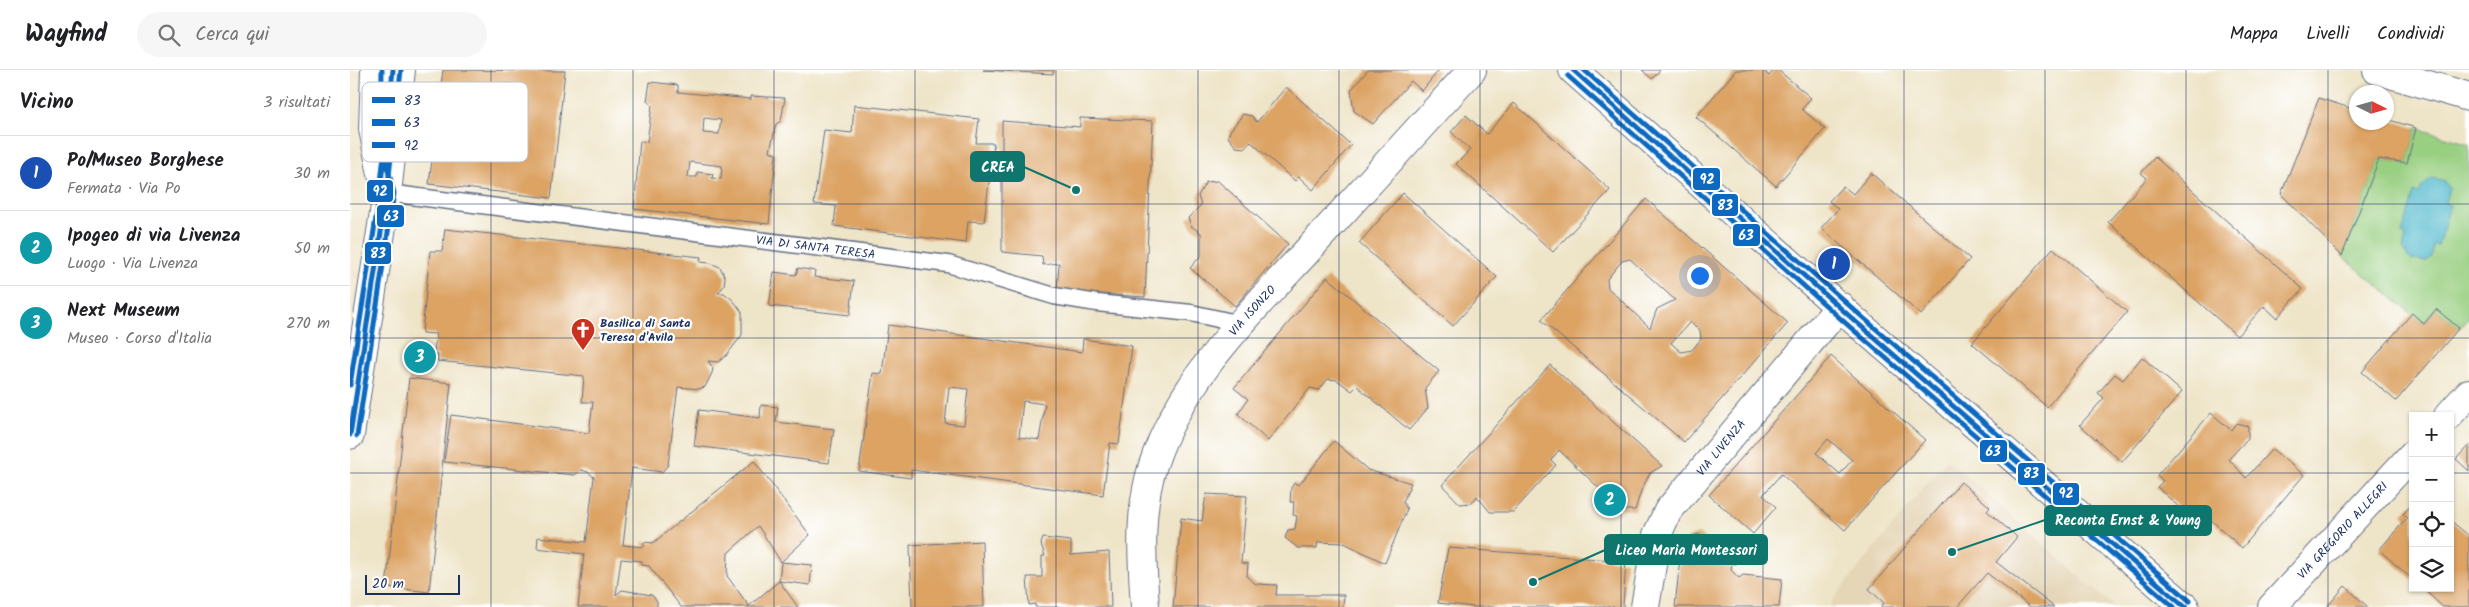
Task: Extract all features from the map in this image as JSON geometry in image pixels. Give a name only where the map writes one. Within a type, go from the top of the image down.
[{"type":"street","name":"VIA ISONZO","points":[[1145,607],[1142,533],[1145,498],[1153,464],[1168,430],[1188,393],[1241,324],[1472,70]]},
{"type":"street","points":[[1573,70],[2185,607]]},
{"type":"street","points":[[2377,70],[2469,97]]},
{"type":"street","points":[[379,162],[387,193]]},
{"type":"street","points":[[350,435],[391,162]]},
{"type":"street","name":"VIA LIVENZA","points":[[1645,607],[1656,535],[1668,511],[1840,306]]},
{"type":"street","points":[[2452,412],[2469,393]]},
{"type":"street","name":"VIA GREGORIO ALLEGRI","points":[[2272,607],[2410,457]]},
{"type":"lane","name":"VIA DI SANTA TERESA","points":[[387,193],[948,264],[1054,296],[1097,303],[1191,313],[1241,324]]},
{"type":"shaded area","points":[[1947,459],[2115,607],[1831,607],[1832,601]]},
{"type":"green space","points":[[2416,128],[2469,144],[2469,318],[2459,328],[2436,309],[2424,324],[2342,256],[2379,159],[2407,163]]},
{"type":"water","points":[[2432,178],[2445,182],[2449,188],[2445,203],[2450,205],[2438,246],[2434,245],[2431,257],[2426,262],[2411,260],[2403,249],[2406,236],[2402,234],[2414,192],[2419,194],[2421,188]]},
{"type":"building","points":[[443,70],[565,71],[551,198],[429,184],[432,162],[528,162],[528,82],[442,82]]},
{"type":"building","points":[[983,70],[1054,70],[1053,74]]},
{"type":"building","points":[[1368,70],[1439,70],[1422,91],[1411,81],[1373,124],[1354,111],[1351,90]]},
{"type":"building","points":[[1642,70],[1660,70],[1652,79]]},
{"type":"building","points":[[1736,70],[1763,70],[1769,76],[1774,70],[1778,70],[1811,98],[1802,109],[1825,129],[1776,186],[1696,117]]},
{"type":"building","points":[[650,82],[678,85],[678,92],[751,99],[751,96],[785,98],[781,121],[776,124],[770,151],[776,154],[769,224],[634,209],[640,141],[647,142],[652,105],[647,101]],"holes":[[[704,118],[721,120],[719,134],[703,133]],[[690,162],[722,166],[721,179],[712,178],[713,174],[697,172],[697,177],[688,177]]]},
{"type":"building","points":[[1286,87],[1351,145],[1313,190],[1299,177],[1295,181],[1251,142],[1244,148],[1236,147],[1228,137],[1230,131],[1243,114],[1252,116],[1257,122]]},
{"type":"building","points":[[2319,98],[2349,108],[2349,130],[2394,130],[2394,121],[2416,128],[2407,163],[2379,159],[2342,256],[2281,194]]},
{"type":"building","points":[[1514,103],[1610,190],[1553,252],[1456,164],[1470,150],[1451,132],[1466,115],[1487,134]]},
{"type":"building","points":[[854,105],[979,119],[976,143],[994,143],[984,222],[968,221],[966,243],[834,226],[836,206],[814,204],[824,130],[852,133]]},
{"type":"building","points":[[1080,118],[1153,121],[1145,297],[1057,291],[1059,263],[1043,265],[1042,256],[1002,252],[1002,121],[1080,127]]},
{"type":"building","points":[[2155,157],[2303,289],[2277,318],[2264,306],[2237,336],[2108,222],[2147,178],[2141,173]]},
{"type":"building","points":[[1871,173],[1970,259],[1921,315],[1821,228],[1838,209],[1829,201],[1843,186],[1853,194]]},
{"type":"building","points":[[1218,181],[1288,244],[1235,306],[1190,268],[1201,256],[1201,233],[1191,226],[1188,218],[1201,205],[1198,196],[1206,182]]},
{"type":"building","points":[[1403,193],[1497,277],[1453,326],[1359,243]]},
{"type":"building","points":[[1646,199],[1788,323],[1684,442],[1541,320]],"holes":[[[1630,259],[1675,300],[1657,309],[1650,328],[1608,288],[1607,279],[1622,261]],[[1690,322],[1700,330],[1701,339],[1692,350],[1681,352],[1671,343]]]},
{"type":"building","name":"Basilica di Santa Teresa d'Avila","points":[[445,229],[701,257],[700,262],[720,267],[725,277],[724,286],[718,293],[724,293],[733,300],[742,312],[742,335],[726,356],[718,362],[708,361],[713,368],[705,387],[699,389],[678,387],[668,465],[662,472],[632,468],[623,545],[644,547],[644,542],[653,543],[754,461],[810,535],[781,562],[758,526],[728,553],[727,576],[749,606],[779,581],[798,607],[681,607],[649,566],[642,565],[642,561],[621,559],[616,595],[622,590],[652,595],[657,601],[657,607],[578,607],[584,554],[537,548],[538,537],[586,542],[594,477],[588,472],[581,470],[575,475],[444,462],[451,415],[589,433],[593,402],[582,402],[584,376],[437,361],[438,355],[434,354],[436,334],[422,333],[430,251],[442,251]]},
{"type":"building","points":[[2053,248],[2127,312],[2047,407],[1972,343]]},
{"type":"building","points":[[798,268],[815,271],[814,277],[854,281],[850,315],[769,306],[774,272],[796,275]]},
{"type":"building","points":[[1327,277],[1439,371],[1425,388],[1428,408],[1409,430],[1357,386],[1352,391],[1337,380],[1328,379],[1319,390],[1310,388],[1268,441],[1238,414],[1248,399],[1234,388]]},
{"type":"building","points":[[2436,309],[2459,328],[2396,401],[2362,372],[2412,313],[2424,324]]},
{"type":"building","points":[[888,325],[1082,352],[1083,339],[1132,346],[1119,444],[1110,443],[1103,495],[911,470],[911,478],[859,471],[873,373],[882,374]],"holes":[[[949,387],[968,389],[964,425],[945,423]],[[1023,401],[1045,404],[1039,440],[1019,437]]]},
{"type":"building","points":[[1831,356],[1925,440],[1845,530],[1781,474],[1763,495],[1776,507],[1753,534],[1709,495]],"holes":[[[1828,439],[1852,460],[1840,474],[1816,453]]]},
{"type":"building","points":[[2142,357],[2182,392],[2122,462],[2080,425],[2104,398],[2098,393],[2115,374],[2123,380]]},
{"type":"building","points":[[1550,365],[1662,466],[1650,473],[1641,491],[1635,510],[1622,510],[1559,450],[1551,460],[1556,465],[1513,512],[1490,512],[1477,496],[1472,503],[1460,504],[1442,485]]},
{"type":"building","points":[[409,378],[451,383],[429,592],[386,587]]},
{"type":"building","points":[[761,405],[778,407],[776,422],[834,429],[829,463],[694,446],[699,410],[760,418]]},
{"type":"building","points":[[2211,413],[2231,430],[2236,423],[2248,426],[2248,438],[2229,459],[2246,478],[2272,449],[2304,475],[2242,548],[2211,520],[2203,529],[2157,487],[2163,481],[2157,475]]},
{"type":"building","points":[[1334,441],[1368,470],[1411,483],[1403,502],[1407,509],[1385,563],[1344,543],[1318,542],[1317,548],[1298,548],[1285,538],[1288,530],[1295,529],[1297,516],[1293,515],[1294,502],[1290,502],[1291,488],[1294,483],[1299,485]]},
{"type":"building","points":[[2469,445],[2469,471],[2456,459]]},
{"type":"building","points":[[1961,482],[1990,507],[1987,511],[2017,537],[1996,562],[2054,607],[2030,607],[1987,573],[1957,607],[1880,607],[1884,603],[1869,589]]},
{"type":"building","points":[[1206,494],[1247,496],[1241,563],[1248,564],[1247,577],[1256,584],[1277,585],[1276,595],[1344,595],[1343,607],[1173,607],[1181,518],[1202,521]]},
{"type":"building","points":[[2409,507],[2409,576],[2379,550],[2407,518],[2403,514]]},
{"type":"building","points":[[2454,523],[2469,536],[2469,607],[2443,607],[2426,592],[2454,592]]},
{"type":"building","points":[[1698,534],[1704,537],[1706,542],[1705,550],[1715,551],[1717,546],[1727,546],[1726,550],[1734,551],[1733,554],[1737,555],[1736,564],[1732,563],[1731,570],[1739,578],[1743,575],[1782,579],[1779,607],[1675,607],[1681,549],[1684,549],[1688,538]]},
{"type":"building","points":[[1043,538],[1071,541],[1071,555],[1109,552],[1111,607],[1035,607],[1035,604],[1029,605],[1027,577],[1042,577],[1042,556],[1045,556],[1041,544]]},
{"type":"building","points":[[982,541],[984,607],[912,607],[910,545]]},
{"type":"building","points":[[1448,548],[1626,561],[1623,607],[1474,607],[1438,603]]},
{"type":"building","points":[[781,562],[812,565],[810,585],[779,581]]},
{"type":"building","points":[[2345,586],[2368,607],[2327,607]]},
{"type":"transit line","name":"63","points":[[382,70],[382,82]]},
{"type":"transit line","name":"92","points":[[392,82],[393,70]]},
{"type":"transit line","name":"83","points":[[400,82],[401,70]]},
{"type":"transit line","name":"83","points":[[1573,70],[1855,321],[2185,607]]},
{"type":"transit line","name":"92","points":[[1584,70],[1860,315],[2190,601]]},
{"type":"transit line","name":"63","points":[[1568,76],[1850,327],[2174,607]]},
{"type":"transit line","name":"92","points":[[350,385],[383,162]]},
{"type":"transit line","name":"63","points":[[357,436],[394,193],[386,162]]},
{"type":"transit line","name":"83","points":[[350,435],[391,162]]},
{"type":"place","name":"CREA","points":[[1076,190]]},
{"type":"place","name":"Po/Museo Borghese","points":[[1834,264]]},
{"type":"place","name":"Basilica di Santa Teresa d'Avila","points":[[583,351]]},
{"type":"place","name":"Next Museum","points":[[420,357]]},
{"type":"place","name":"Ipogeo di via Livenza","points":[[1610,500]]},
{"type":"place","name":"Reconta Ernst & Young","points":[[1952,552]]},
{"type":"place","name":"Liceo Maria Montessori","points":[[1533,582]]}]
